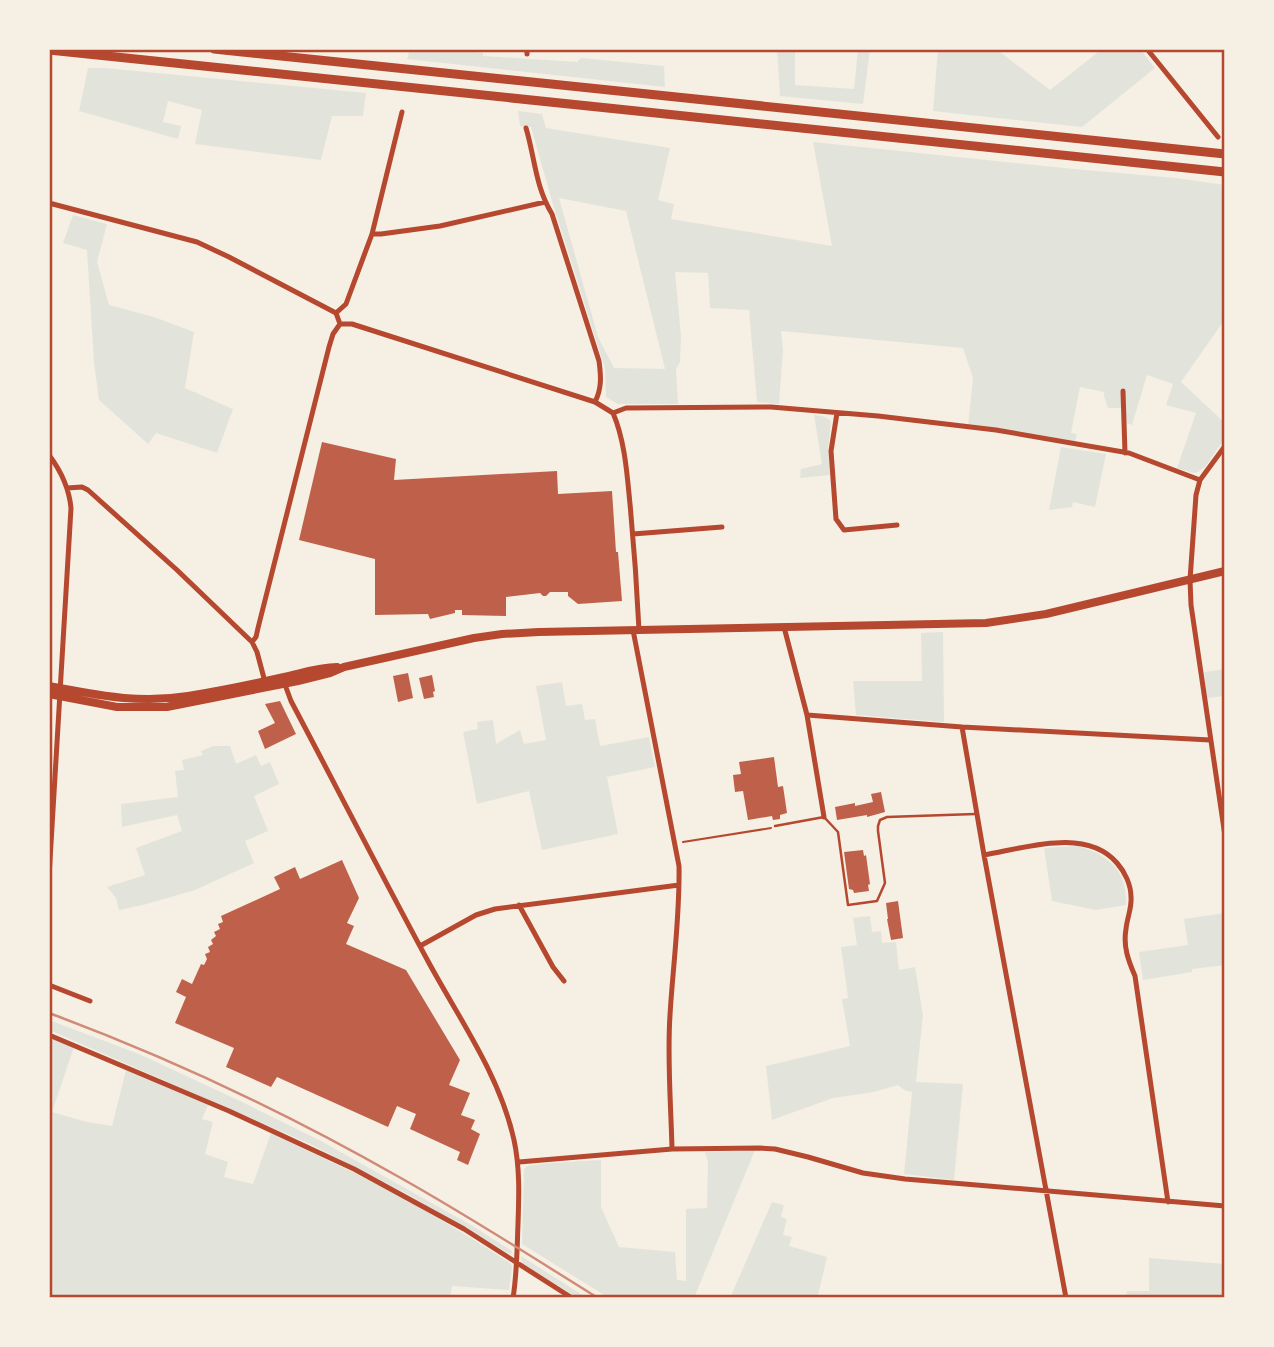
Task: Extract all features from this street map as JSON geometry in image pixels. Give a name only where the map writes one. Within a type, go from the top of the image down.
[{"type":"highway","points":[[214,49],[1225,154]]},
{"type":"highway","points":[[49,50],[1225,172]]},
{"type":"main road","points":[[49,686],[60,692],[117,707],[155,708],[190,704],[284,680],[330,673],[344,667],[502,634],[986,623],[1046,614],[1225,571]]},
{"type":"main road","points":[[49,694],[60,692]]},
{"type":"street","points":[[1147,49],[1218,137]]},
{"type":"street","points":[[336,313],[346,304],[372,234],[402,112]]},
{"type":"street","points":[[526,128],[537,180],[552,214],[598,361],[600,393],[595,402]]},
{"type":"street","points":[[372,234],[440,226],[545,202]]},
{"type":"street","points":[[49,203],[211,248],[336,313],[340,324]]},
{"type":"street","points":[[340,324],[352,324],[595,402],[613,413],[619,426],[633,534],[634,640],[679,866],[669,1054],[672,1149]]},
{"type":"street","points":[[252,642],[258,628],[329,347],[340,324]]},
{"type":"street","points":[[1123,391],[1125,453]]},
{"type":"street","points":[[613,413],[626,408],[771,407],[996,430],[1125,453],[1199,480]]},
{"type":"street","points":[[837,413],[831,451],[836,519],[844,530],[897,525]]},
{"type":"street","points":[[1225,446],[1199,480],[1190,580],[1191,605],[1225,836]]},
{"type":"street","points":[[49,455],[59,468],[68,488],[71,508],[49,877]]},
{"type":"street","points":[[68,488],[88,489],[252,642],[266,685]]},
{"type":"street","points":[[633,534],[722,527]]},
{"type":"street","points":[[783,627],[807,715],[824,817]]},
{"type":"street","points":[[284,680],[291,701],[472,1040],[507,1114],[519,1162],[520,1185],[513,1298]]},
{"type":"street","points":[[807,715],[961,727],[1210,740]]},
{"type":"street","points":[[961,727],[1066,1298]]},
{"type":"street","points":[[984,855],[1055,843],[1078,842],[1104,850],[1122,868],[1132,893],[1125,945],[1135,976],[1168,1202]]},
{"type":"street","points":[[420,946],[476,915],[495,909],[680,885]]},
{"type":"street","points":[[519,905],[553,967],[565,981]]},
{"type":"street","points":[[49,985],[90,1001]]},
{"type":"street","points":[[49,1035],[229,1111],[354,1170],[464,1229],[572,1298]]},
{"type":"street","points":[[519,1162],[672,1149],[775,1149],[863,1173],[905,1179],[1225,1206]]},
{"type":"lane","points":[[775,826],[824,817],[838,832],[848,905],[877,901],[885,883],[878,831],[880,820],[887,817],[977,814]]},
{"type":"path","points":[[676,843],[775,826]]},
{"type":"shaded area","points":[[410,49],[450,49],[483,53],[483,56],[577,62],[581,58],[664,66],[665,87],[407,59]]},
{"type":"shaded area","points":[[777,49],[795,49],[795,85],[854,89],[858,49],[870,49],[863,104],[780,96]]},
{"type":"shaded area","points":[[938,49],[996,49],[1050,90],[1102,49],[1140,49],[1155,68],[1082,127],[933,111]]},
{"type":"shaded area","points":[[88,68],[366,93],[363,116],[332,116],[321,160],[195,144],[202,110],[168,101],[163,122],[181,126],[178,139],[79,111]]},
{"type":"shaded area","points":[[518,111],[542,114],[546,128],[670,148],[658,200],[674,204],[671,219],[832,246],[813,142],[1225,185],[1225,299],[1221,304],[1225,319],[1181,382],[1225,423],[1225,438],[1205,467],[1198,472],[1177,468],[1196,413],[1166,405],[1173,384],[1147,375],[1132,425],[1122,422],[1123,408],[1108,408],[1104,392],[1080,387],[1071,433],[1077,434],[1075,441],[968,425],[973,378],[963,348],[781,331],[783,350],[779,404],[757,402],[749,310],[710,308],[708,273],[675,272],[681,336],[680,362],[676,369],[678,404],[618,404],[606,397],[605,368],[531,127],[520,126]],"holes":[[[559,198],[626,211],[665,369],[614,368],[598,337]]]},
{"type":"shaded area","points":[[73,215],[107,224],[97,262],[109,305],[154,317],[194,332],[185,388],[233,409],[217,453],[156,433],[148,444],[99,400],[87,250],[63,243]]},
{"type":"shaded area","points":[[814,415],[826,417],[831,422],[828,450],[830,475],[800,478],[801,469],[822,464]]},
{"type":"shaded area","points":[[1061,447],[1106,454],[1095,507],[1073,502],[1072,507],[1049,510]]},
{"type":"shaded area","points":[[943,632],[944,722],[856,715],[853,681],[922,681],[921,633]]},
{"type":"shaded area","points":[[1225,669],[1225,696],[1207,698],[1204,672]]},
{"type":"shaded area","points":[[562,682],[566,706],[582,704],[585,720],[595,719],[600,746],[649,737],[655,767],[607,777],[618,834],[542,850],[529,791],[477,804],[463,732],[478,729],[477,722],[493,720],[496,744],[520,730],[524,744],[546,740],[536,686]]},
{"type":"shaded area","points":[[213,746],[230,746],[236,764],[256,755],[261,766],[270,762],[279,784],[254,796],[268,831],[245,841],[254,863],[195,890],[119,910],[116,898],[107,887],[145,875],[136,848],[182,831],[177,815],[122,827],[121,804],[178,797],[175,771],[184,770],[182,760],[203,755],[201,751]]},
{"type":"shaded area","points":[[1077,846],[1098,854],[1114,866],[1124,883],[1126,905],[1096,910],[1052,901],[1044,848]]},
{"type":"shaded area","points":[[1225,913],[1225,965],[1143,980],[1139,952],[1188,945],[1184,919]]},
{"type":"shaded area","points":[[870,916],[872,932],[881,931],[882,943],[896,942],[899,970],[915,967],[923,1015],[916,1082],[963,1084],[954,1180],[904,1174],[912,1092],[898,1085],[874,1092],[833,1098],[772,1120],[766,1066],[850,1046],[842,999],[848,998],[841,947],[857,945],[853,918]]},
{"type":"shaded area","points":[[49,1020],[139,1054],[321,1141],[471,1225],[512,1251],[511,1255],[411,1196],[310,1144],[49,1030]]},
{"type":"shaded area","points":[[51,1038],[74,1047],[52,1112],[112,1126],[126,1070],[208,1105],[202,1119],[213,1122],[205,1154],[228,1162],[224,1177],[253,1184],[271,1133],[395,1193],[510,1263],[512,1267],[509,1290],[452,1286],[450,1298],[49,1298]]},
{"type":"shaded area","points":[[755,1150],[694,1298],[609,1298],[522,1244],[524,1169],[527,1166],[550,1163],[601,1160],[601,1207],[619,1247],[675,1252],[677,1280],[686,1281],[686,1209],[707,1208],[708,1163],[705,1152]]},
{"type":"shaded area","points":[[772,1202],[784,1205],[781,1217],[787,1219],[783,1235],[792,1237],[789,1246],[827,1257],[818,1295],[824,1298],[730,1298]]},
{"type":"shaded area","points":[[521,1256],[587,1298],[577,1298],[522,1263]]},
{"type":"shaded area","points":[[1149,1258],[1225,1264],[1225,1298],[1126,1298],[1127,1291],[1149,1291]]},
{"type":"building","points":[[322,442],[396,459],[394,480],[557,471],[558,494],[612,491],[622,601],[578,604],[568,596],[568,592],[550,592],[546,596],[540,593],[506,597],[506,616],[462,615],[462,610],[430,619],[428,614],[375,615],[375,559],[299,540]]},
{"type":"building","points":[[408,673],[413,698],[398,702],[393,676]]},
{"type":"building","points":[[432,675],[434,697],[424,699],[419,678]]},
{"type":"building","points":[[280,701],[296,734],[265,749],[258,731],[275,723],[265,704]]},
{"type":"building","points":[[774,757],[778,787],[783,786],[787,813],[780,815],[780,819],[773,820],[772,816],[748,820],[743,791],[735,792],[733,775],[741,774],[739,762]]},
{"type":"building","points":[[881,792],[885,812],[837,820],[835,807],[873,802],[871,794]]},
{"type":"building","points":[[863,850],[864,856],[866,855],[869,891],[854,893],[849,889],[844,852]]},
{"type":"building","points":[[342,860],[359,898],[347,923],[354,926],[346,944],[406,970],[460,1060],[449,1085],[470,1093],[461,1115],[475,1120],[471,1129],[480,1134],[468,1165],[457,1160],[460,1152],[410,1129],[416,1114],[397,1106],[388,1127],[277,1077],[271,1087],[226,1067],[234,1048],[175,1023],[186,997],[176,992],[182,979],[192,984],[201,964],[204,965],[207,959],[205,954],[210,952],[208,947],[213,944],[211,940],[216,936],[214,932],[220,929],[218,924],[223,922],[221,916],[280,889],[274,877],[295,867],[300,879]]},
{"type":"building","points":[[898,901],[903,938],[891,940],[886,903]]},
{"type":"railway","points":[[49,1013],[183,1068],[357,1153],[598,1298]]}]
